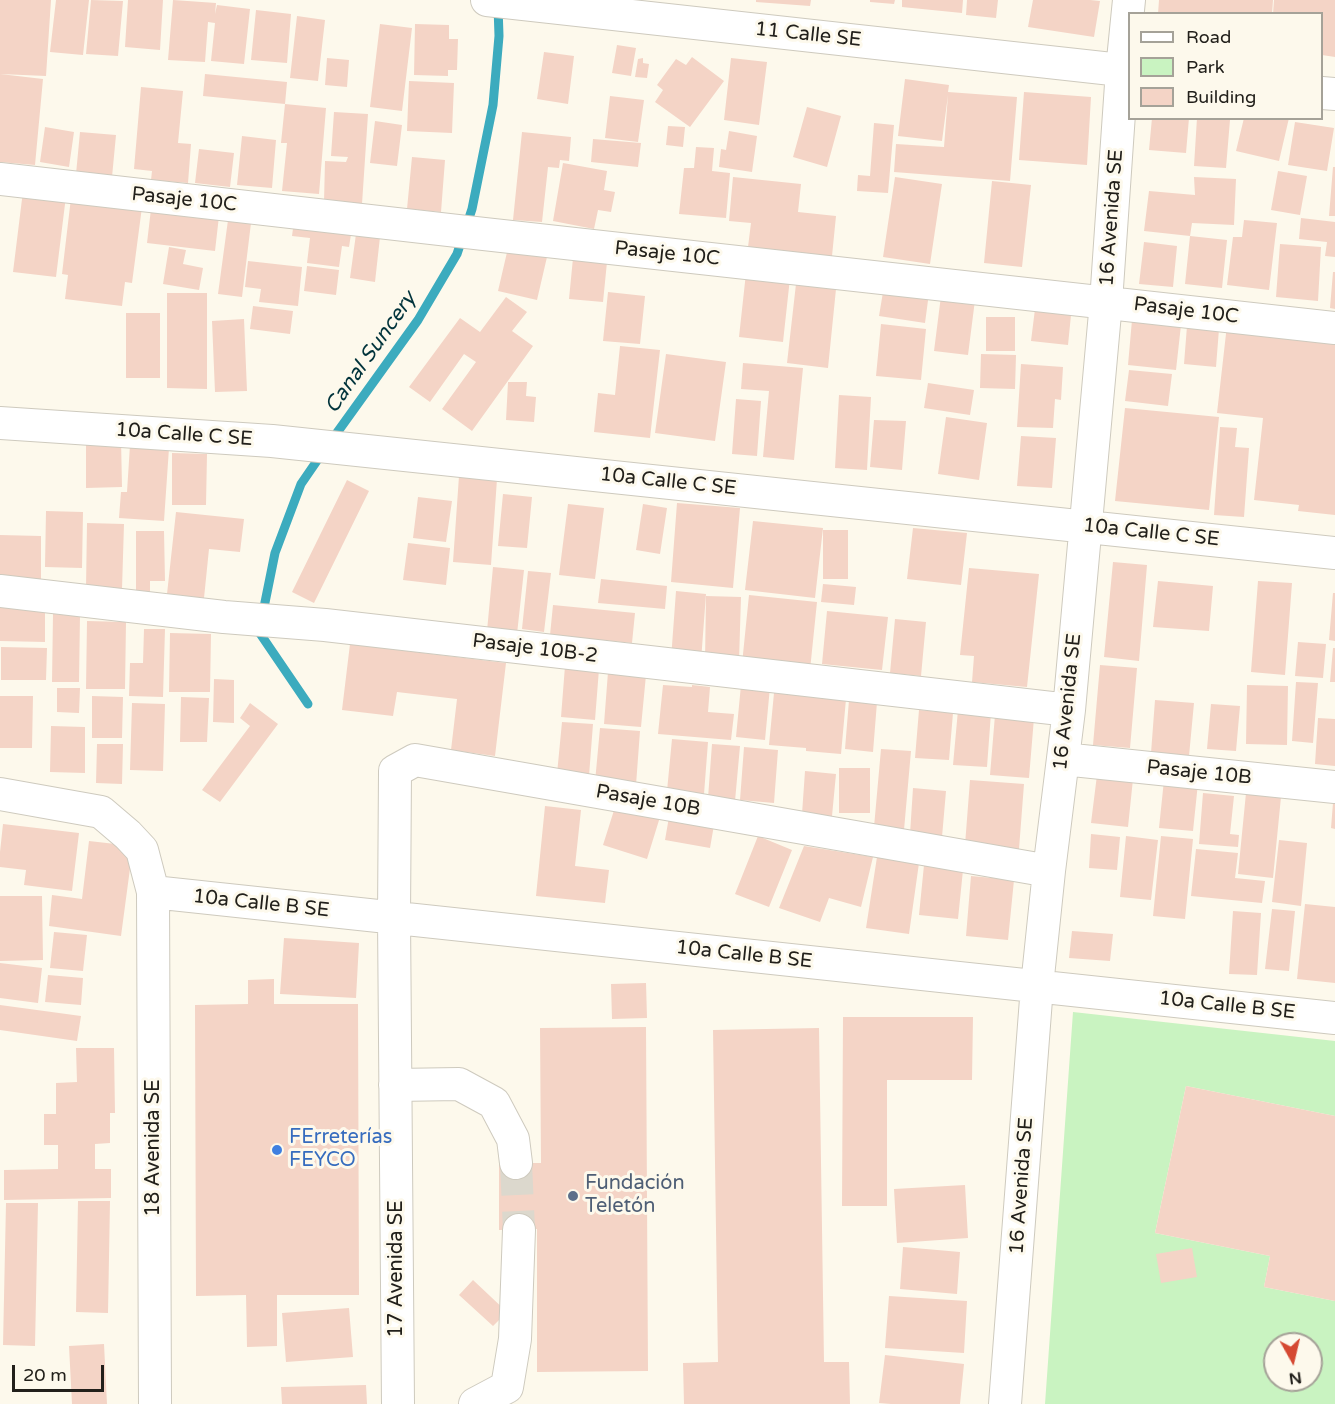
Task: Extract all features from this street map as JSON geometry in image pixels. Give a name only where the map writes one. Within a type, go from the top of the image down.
[{"type":"street","name":"11 Calle SE","points":[[487,0],[1126,71]]},
{"type":"street","name":"16 Avenida SE","points":[[1005,1404],[1037,986],[1069,710],[1126,71],[1128,24]]},
{"type":"street","name":"Pasaje 10C","points":[[0,179],[1335,328]]},
{"type":"street","name":"10a Calle C SE","points":[[0,423],[272,441],[386,452],[1335,553]]},
{"type":"street","name":"Pasaje 10B-2","points":[[0,591],[325,625],[1069,710]]},
{"type":"street","name":"Pasaje 10B","points":[[1063,759],[1335,787]]},
{"type":"street","name":"Pasaje 10B","points":[[394,918],[395,771],[415,760],[1049,871]]},
{"type":"street","name":"18 Avenida SE","points":[[0,794],[101,812],[142,850],[153,892],[155,1404]]},
{"type":"street","name":"10a Calle B SE","points":[[153,892],[1335,1018]]},
{"type":"street","name":"17 Avenida SE","points":[[394,918],[398,1404]]},
{"type":"street","points":[[395,1084],[459,1084],[495,1103],[513,1139],[516,1163]]},
{"type":"street","points":[[475,1404],[507,1387],[515,1339],[519,1230]]},
{"type":"green space","points":[[1073,1012],[1335,1041],[1335,1116],[1186,1086],[1155,1233],[1270,1256],[1264,1287],[1335,1301],[1335,1404],[1045,1404]]},
{"type":"building","points":[[0,0],[51,0],[46,76],[0,74]]},
{"type":"building","points":[[56,0],[89,0],[83,55],[50,52]]},
{"type":"building","points":[[91,0],[123,1],[118,56],[86,54]]},
{"type":"building","points":[[128,0],[163,0],[160,50],[125,47]]},
{"type":"building","points":[[173,0],[216,3],[215,14],[217,5],[250,9],[244,64],[211,61],[215,23],[208,22],[205,62],[168,60]]},
{"type":"building","points":[[756,0],[811,0],[810,6],[756,2]]},
{"type":"building","points":[[870,0],[895,0],[894,4],[870,2]]},
{"type":"building","points":[[902,0],[963,0],[962,13],[902,7]]},
{"type":"building","points":[[967,0],[998,0],[996,18],[966,15]]},
{"type":"building","points":[[1033,0],[1100,1],[1094,37],[1028,27]]},
{"type":"building","points":[[1159,0],[1273,0],[1272,12],[1158,12]]},
{"type":"building","points":[[1274,0],[1335,0],[1335,57],[1323,55],[1323,12],[1273,12]]},
{"type":"building","points":[[256,10],[291,14],[287,63],[251,60]]},
{"type":"building","points":[[297,16],[325,20],[318,81],[290,78]]},
{"type":"building","points":[[380,24],[412,28],[402,111],[370,107]]},
{"type":"building","points":[[415,24],[449,25],[449,39],[458,39],[457,70],[448,70],[448,76],[414,75]]},
{"type":"building","points":[[617,45],[636,48],[631,76],[612,73]]},
{"type":"building","points":[[544,52],[574,56],[568,104],[537,99]]},
{"type":"building","points":[[692,57],[724,81],[690,127],[655,102],[663,90],[657,85],[676,59],[686,65]]},
{"type":"building","points":[[327,58],[349,60],[347,87],[325,85]]},
{"type":"building","points":[[643,58],[643,63],[649,64],[647,78],[635,77],[638,59]]},
{"type":"building","points":[[731,58],[767,62],[759,125],[724,120]]},
{"type":"building","points":[[0,74],[43,79],[35,165],[0,162]]},
{"type":"building","points":[[205,74],[287,82],[285,104],[203,96]]},
{"type":"building","points":[[905,79],[949,85],[948,92],[1017,97],[1010,181],[894,172],[896,144],[944,147],[948,95],[942,141],[898,136]]},
{"type":"building","points":[[409,81],[454,83],[452,133],[407,131]]},
{"type":"building","points":[[141,87],[183,91],[178,143],[191,144],[188,183],[151,180],[152,171],[134,169]]},
{"type":"building","points":[[1024,92],[1091,97],[1087,165],[1019,160]]},
{"type":"building","points":[[610,96],[644,100],[638,142],[605,138]]},
{"type":"building","points":[[285,104],[326,108],[319,194],[282,191],[287,143],[281,143]]},
{"type":"building","points":[[807,107],[841,116],[827,167],[793,157]]},
{"type":"building","points":[[334,112],[368,114],[362,204],[324,202],[325,161],[346,162],[348,157],[331,156]]},
{"type":"building","points":[[1152,120],[1189,120],[1186,153],[1149,150]]},
{"type":"building","points":[[1197,120],[1230,120],[1226,168],[1194,166]]},
{"type":"building","points":[[1244,120],[1289,120],[1279,161],[1236,151]]},
{"type":"building","points":[[375,121],[402,125],[397,166],[370,163]]},
{"type":"building","points":[[1295,122],[1334,128],[1327,171],[1288,165]]},
{"type":"building","points":[[874,123],[894,125],[888,193],[857,191],[858,175],[870,176]]},
{"type":"building","points":[[668,126],[685,127],[683,147],[666,145]]},
{"type":"building","points":[[45,127],[74,132],[69,167],[40,162]]},
{"type":"building","points":[[729,131],[757,136],[752,172],[719,167],[721,149],[726,150]]},
{"type":"building","points":[[80,132],[116,135],[112,177],[76,174]]},
{"type":"building","points":[[522,132],[571,137],[569,161],[560,160],[559,168],[548,167],[542,222],[513,220]]},
{"type":"building","points":[[242,136],[276,140],[272,188],[237,185]]},
{"type":"building","points":[[593,139],[641,143],[638,167],[591,162]]},
{"type":"building","points":[[696,147],[714,148],[712,171],[730,173],[726,218],[679,214],[684,168],[694,168]]},
{"type":"building","points":[[199,149],[234,153],[230,187],[195,183]]},
{"type":"building","points":[[412,157],[445,160],[441,212],[407,209]]},
{"type":"building","points":[[563,163],[607,171],[604,190],[615,192],[611,212],[598,210],[594,229],[553,221]]},
{"type":"building","points":[[1333,167],[1335,167],[1335,216],[1329,216]]},
{"type":"building","points":[[1278,171],[1307,176],[1300,215],[1271,210]]},
{"type":"building","points":[[733,177],[801,184],[798,212],[836,216],[832,256],[748,247],[751,223],[729,221]]},
{"type":"building","points":[[895,177],[942,184],[930,264],[883,257]]},
{"type":"building","points":[[1194,177],[1236,179],[1234,225],[1192,223],[1190,236],[1144,231],[1149,191],[1195,195]]},
{"type":"building","points":[[992,181],[1031,185],[1022,267],[984,263]]},
{"type":"building","points":[[23,191],[66,196],[56,277],[13,272]]},
{"type":"building","points":[[71,198],[142,207],[132,283],[125,282],[122,306],[65,299],[68,275],[62,274]]},
{"type":"building","points":[[151,209],[219,216],[215,251],[147,243]]},
{"type":"building","points":[[295,214],[353,222],[349,247],[342,246],[339,267],[307,263],[310,238],[292,236]]},
{"type":"building","points":[[1301,218],[1335,222],[1335,257],[1325,256],[1327,242],[1299,239]]},
{"type":"building","points":[[228,220],[251,223],[242,297],[218,294]]},
{"type":"building","points":[[1244,220],[1277,223],[1269,290],[1227,285],[1233,237],[1242,237]]},
{"type":"building","points":[[356,234],[380,237],[375,282],[350,278]]},
{"type":"building","points":[[1190,236],[1227,240],[1222,288],[1185,284]]},
{"type":"building","points":[[1144,242],[1177,246],[1173,287],[1139,284]]},
{"type":"building","points":[[1280,244],[1321,247],[1318,301],[1276,297]]},
{"type":"building","points":[[169,247],[186,250],[183,264],[203,268],[199,290],[163,284]]},
{"type":"building","points":[[508,248],[547,257],[537,300],[498,291]]},
{"type":"building","points":[[573,258],[607,262],[603,302],[569,299]]},
{"type":"building","points":[[248,261],[302,267],[298,306],[259,302],[261,289],[245,287]]},
{"type":"building","points":[[307,266],[339,270],[336,295],[304,291]]},
{"type":"building","points":[[1333,272],[1335,272],[1335,309],[1330,308]]},
{"type":"building","points":[[746,273],[790,278],[783,342],[739,337]]},
{"type":"building","points":[[796,284],[836,289],[828,368],[787,363]]},
{"type":"building","points":[[884,286],[929,293],[925,323],[879,316]]},
{"type":"building","points":[[608,292],[645,296],[640,344],[603,341]]},
{"type":"building","points":[[167,293],[207,293],[207,389],[167,388]]},
{"type":"building","points":[[941,296],[975,300],[968,355],[934,351]]},
{"type":"building","points":[[506,297],[527,312],[512,331],[533,346],[472,431],[442,409],[476,362],[464,354],[430,402],[409,387],[460,318],[480,332]]},
{"type":"building","points":[[1036,301],[1072,305],[1068,345],[1031,341]]},
{"type":"building","points":[[253,306],[293,311],[290,334],[250,329]]},
{"type":"building","points":[[126,313],[160,313],[160,378],[126,378]]},
{"type":"building","points":[[986,317],[1015,317],[1015,351],[986,351]]},
{"type":"building","points":[[244,319],[247,391],[215,392],[212,321]]},
{"type":"building","points":[[1132,320],[1181,325],[1176,370],[1128,365]]},
{"type":"building","points":[[881,324],[926,329],[921,380],[876,376]]},
{"type":"building","points":[[1227,325],[1335,337],[1335,515],[1298,511],[1299,505],[1254,500],[1263,418],[1217,413]]},
{"type":"building","points":[[1187,326],[1219,329],[1216,367],[1184,364]]},
{"type":"building","points":[[620,346],[660,350],[650,438],[594,432],[598,393],[615,395]]},
{"type":"building","points":[[666,354],[726,362],[715,441],[655,433]]},
{"type":"building","points":[[981,354],[1016,355],[1015,389],[980,388]]},
{"type":"building","points":[[743,363],[803,368],[794,460],[763,457],[769,391],[741,389]]},
{"type":"building","points":[[1021,364],[1063,367],[1061,400],[1055,399],[1053,428],[1017,427]]},
{"type":"building","points":[[1129,370],[1172,374],[1168,406],[1125,401]]},
{"type":"building","points":[[508,382],[527,382],[526,396],[536,397],[534,422],[506,420]]},
{"type":"building","points":[[928,383],[974,390],[970,415],[924,408]]},
{"type":"building","points":[[839,395],[871,397],[867,470],[835,468]]},
{"type":"building","points":[[736,399],[761,401],[757,456],[732,454]]},
{"type":"building","points":[[1125,408],[1219,417],[1209,510],[1115,501]]},
{"type":"building","points":[[946,417],[987,423],[979,480],[938,474]]},
{"type":"building","points":[[874,420],[906,421],[902,470],[870,467]]},
{"type":"building","points":[[1220,427],[1237,428],[1235,447],[1249,448],[1244,517],[1214,515]]},
{"type":"building","points":[[1021,436],[1056,438],[1052,488],[1017,486]]},
{"type":"building","points":[[121,439],[122,487],[86,488],[86,440]]},
{"type":"building","points":[[130,445],[169,448],[164,521],[119,518],[121,492],[127,492]]},
{"type":"building","points":[[172,453],[207,454],[206,505],[172,505]]},
{"type":"building","points":[[459,476],[497,479],[491,565],[453,562]]},
{"type":"building","points":[[347,480],[369,491],[314,603],[292,592]]},
{"type":"building","points":[[503,494],[532,497],[527,548],[498,546]]},
{"type":"building","points":[[418,497],[452,501],[446,542],[413,538]]},
{"type":"building","points":[[677,503],[740,508],[733,588],[671,582]]},
{"type":"building","points":[[568,504],[604,508],[595,579],[559,575]]},
{"type":"building","points":[[643,504],[667,508],[660,554],[636,550]]},
{"type":"building","points":[[46,511],[83,512],[82,568],[45,567]]},
{"type":"building","points":[[176,512],[244,519],[240,552],[209,549],[204,598],[167,594]]},
{"type":"building","points":[[753,521],[823,528],[815,598],[745,590]]},
{"type":"building","points":[[87,523],[124,524],[122,589],[86,588]]},
{"type":"building","points":[[913,528],[967,533],[961,585],[907,579]]},
{"type":"building","points":[[823,530],[848,530],[848,579],[823,579]]},
{"type":"building","points":[[136,531],[164,531],[165,581],[150,581],[150,593],[136,593]]},
{"type":"building","points":[[0,535],[41,536],[41,582],[0,581]]},
{"type":"building","points":[[408,543],[450,548],[446,585],[403,580]]},
{"type":"building","points":[[1113,562],[1147,565],[1139,661],[1104,657]]},
{"type":"building","points":[[493,567],[524,570],[517,634],[487,631]]},
{"type":"building","points":[[969,568],[1039,574],[1027,687],[972,682],[974,656],[960,655]]},
{"type":"building","points":[[528,571],[551,573],[544,632],[522,629]]},
{"type":"building","points":[[601,579],[667,586],[665,609],[598,603]]},
{"type":"building","points":[[1158,581],[1213,586],[1209,631],[1153,627]]},
{"type":"building","points":[[1258,581],[1292,583],[1285,675],[1251,672]]},
{"type":"building","points":[[823,584],[856,587],[854,605],[821,602]]},
{"type":"building","points":[[676,591],[706,594],[701,661],[671,659]]},
{"type":"building","points":[[1333,593],[1335,593],[1335,641],[1329,640]]},
{"type":"building","points":[[749,595],[817,602],[810,670],[742,664]]},
{"type":"building","points":[[706,596],[741,597],[739,661],[705,661]]},
{"type":"building","points":[[553,605],[635,613],[632,643],[550,635]]},
{"type":"building","points":[[0,606],[45,607],[45,642],[0,641]]},
{"type":"building","points":[[827,611],[888,617],[882,670],[822,664]]},
{"type":"building","points":[[53,614],[80,615],[79,682],[52,682]]},
{"type":"building","points":[[895,619],[926,622],[921,676],[890,673]]},
{"type":"building","points":[[87,621],[126,622],[125,689],[86,689]]},
{"type":"building","points":[[144,629],[165,629],[163,697],[129,696],[130,663],[143,663]]},
{"type":"building","points":[[170,633],[211,634],[210,692],[169,692]]},
{"type":"building","points":[[1298,642],[1326,644],[1323,678],[1295,676]]},
{"type":"building","points":[[350,644],[506,663],[495,756],[451,750],[457,699],[397,692],[393,716],[342,710]]},
{"type":"building","points":[[1,647],[47,648],[46,680],[1,680]]},
{"type":"building","points":[[1333,648],[1335,648],[1335,682],[1330,682]]},
{"type":"building","points":[[1100,665],[1137,668],[1130,748],[1093,745]]},
{"type":"building","points":[[565,666],[599,669],[595,720],[561,717]]},
{"type":"building","points":[[608,672],[646,675],[641,727],[604,724]]},
{"type":"building","points":[[214,679],[234,680],[234,723],[213,722]]},
{"type":"building","points":[[1296,682],[1318,683],[1313,743],[1292,741]]},
{"type":"building","points":[[663,685],[710,687],[708,712],[734,714],[731,740],[658,734]]},
{"type":"building","points":[[741,685],[770,687],[765,740],[736,737]]},
{"type":"building","points":[[1247,685],[1288,686],[1287,745],[1246,744]]},
{"type":"building","points":[[57,688],[80,688],[79,713],[57,712]]},
{"type":"building","points":[[774,693],[846,699],[841,754],[769,745]]},
{"type":"building","points":[[0,696],[33,696],[32,748],[0,748]]},
{"type":"building","points":[[92,696],[123,697],[122,738],[92,738]]},
{"type":"building","points":[[181,697],[209,698],[207,742],[180,742]]},
{"type":"building","points":[[849,700],[877,702],[873,752],[845,749]]},
{"type":"building","points":[[1155,700],[1194,703],[1189,756],[1151,753]]},
{"type":"building","points":[[132,703],[165,704],[163,771],[130,770]]},
{"type":"building","points":[[250,703],[278,724],[220,802],[202,790],[250,726],[240,718]]},
{"type":"building","points":[[1211,704],[1240,706],[1236,751],[1207,749]]},
{"type":"building","points":[[919,710],[953,713],[949,760],[915,758]]},
{"type":"building","points":[[958,710],[991,713],[987,767],[953,765]]},
{"type":"building","points":[[995,715],[1034,718],[1029,778],[990,775]]},
{"type":"building","points":[[1318,718],[1335,719],[1335,766],[1315,764]]},
{"type":"building","points":[[562,722],[593,724],[589,776],[557,774]]},
{"type":"building","points":[[51,726],[85,727],[85,773],[50,772]]},
{"type":"building","points":[[600,728],[640,731],[636,785],[595,782]]},
{"type":"building","points":[[672,739],[708,742],[704,794],[667,791]]},
{"type":"building","points":[[97,744],[123,744],[122,784],[96,783]]},
{"type":"building","points":[[712,744],[740,746],[735,801],[708,798]]},
{"type":"building","points":[[744,747],[778,750],[774,803],[740,800]]},
{"type":"building","points":[[881,749],[911,751],[904,830],[874,827]]},
{"type":"building","points":[[839,768],[870,768],[870,813],[839,813]]},
{"type":"building","points":[[805,771],[836,774],[832,816],[802,814]]},
{"type":"building","points":[[1097,775],[1133,779],[1128,827],[1091,823]]},
{"type":"building","points":[[970,780],[1024,784],[1019,849],[965,845]]},
{"type":"building","points":[[1164,780],[1198,783],[1193,831],[1159,828]]},
{"type":"building","points":[[913,788],[946,791],[942,837],[910,834]]},
{"type":"building","points":[[1203,793],[1234,796],[1230,834],[1239,835],[1238,847],[1199,844]]},
{"type":"building","points":[[1246,793],[1281,797],[1273,878],[1238,874]]},
{"type":"building","points":[[1333,803],[1335,803],[1335,829],[1331,828]]},
{"type":"building","points":[[616,804],[660,817],[647,859],[603,845]]},
{"type":"building","points":[[545,806],[581,810],[575,866],[609,870],[605,903],[536,896]]},
{"type":"building","points":[[669,817],[714,825],[710,848],[665,840]]},
{"type":"building","points":[[3,824],[79,833],[72,891],[24,885],[26,870],[0,867]]},
{"type":"building","points":[[1091,834],[1120,837],[1117,870],[1089,868]]},
{"type":"building","points":[[758,836],[792,850],[769,907],[735,894]]},
{"type":"building","points":[[1126,836],[1158,840],[1151,900],[1120,897]]},
{"type":"building","points":[[1161,836],[1193,839],[1185,919],[1153,916]]},
{"type":"building","points":[[1279,840],[1307,843],[1301,906],[1272,902]]},
{"type":"building","points":[[89,841],[133,846],[121,936],[49,926],[52,895],[82,899]]},
{"type":"building","points":[[804,846],[873,857],[861,907],[829,898],[820,922],[779,908]]},
{"type":"building","points":[[1196,849],[1238,853],[1235,878],[1265,881],[1262,903],[1191,896]]},
{"type":"building","points":[[877,857],[919,863],[909,934],[866,928]]},
{"type":"building","points":[[924,865],[963,870],[958,919],[919,915]]},
{"type":"building","points":[[971,876],[1014,880],[1008,940],[966,936]]},
{"type":"building","points":[[0,896],[42,896],[43,960],[0,961]]},
{"type":"building","points":[[1305,904],[1335,907],[1335,983],[1297,979]]},
{"type":"building","points":[[1272,909],[1295,911],[1289,971],[1265,969]]},
{"type":"building","points":[[1233,911],[1261,913],[1257,975],[1229,974]]},
{"type":"building","points":[[1072,931],[1113,934],[1110,961],[1069,958]]},
{"type":"building","points":[[54,932],[87,935],[83,971],[50,968]]},
{"type":"building","points":[[284,938],[359,943],[356,998],[280,994]]},
{"type":"building","points":[[0,963],[42,968],[38,1003],[0,998]]},
{"type":"building","points":[[48,975],[83,978],[81,1005],[45,1002]]},
{"type":"building","name":"FErreterías FEYCO","points":[[274,979],[274,1004],[358,1004],[359,1295],[277,1295],[277,1346],[247,1347],[246,1295],[196,1296],[195,1005],[248,1004],[248,980]]},
{"type":"building","points":[[646,983],[647,1018],[612,1019],[611,984]]},
{"type":"building","points":[[0,1005],[81,1016],[77,1041],[0,1030]]},
{"type":"building","points":[[843,1017],[973,1017],[972,1080],[887,1080],[887,1206],[842,1206]]},
{"type":"building","name":"Fundación Teletón","points":[[646,1027],[648,1371],[537,1372],[537,1229],[499,1230],[499,1163],[541,1163],[540,1028]]},
{"type":"building","points":[[819,1028],[824,1362],[849,1362],[850,1404],[684,1404],[683,1363],[718,1362],[713,1030]]},
{"type":"building","points":[[76,1048],[114,1048],[115,1113],[110,1113],[110,1143],[95,1144],[95,1169],[111,1169],[111,1198],[4,1200],[4,1170],[58,1169],[58,1145],[44,1145],[44,1114],[56,1114],[56,1083],[77,1082]]},
{"type":"building","points":[[1186,1086],[1335,1116],[1335,1301],[1264,1287],[1270,1256],[1155,1233]]},
{"type":"building","points":[[965,1185],[968,1238],[897,1243],[894,1189]]},
{"type":"building","points":[[78,1201],[110,1201],[108,1313],[76,1312]]},
{"type":"building","points":[[6,1203],[38,1203],[35,1346],[3,1345]]},
{"type":"building","points":[[903,1247],[960,1252],[957,1294],[900,1289]]},
{"type":"building","points":[[1192,1248],[1197,1277],[1161,1283],[1156,1254]]},
{"type":"building","points":[[473,1280],[507,1312],[493,1326],[459,1295]]},
{"type":"building","points":[[889,1296],[967,1301],[964,1353],[885,1348]]},
{"type":"building","points":[[349,1308],[353,1357],[286,1362],[282,1313]]},
{"type":"building","points":[[104,1344],[107,1404],[72,1404],[69,1346]]},
{"type":"building","points":[[885,1355],[964,1364],[960,1404],[879,1403]]},
{"type":"building","points":[[366,1385],[367,1404],[282,1404],[281,1387]]},
{"type":"waterway","name":"Canal Suncery","points":[[331,441],[418,320],[457,254],[472,209],[493,105],[499,36],[498,6]]},
{"type":"waterway","name":"Canal Suncery","points":[[308,704],[259,632],[275,553],[301,484],[323,452]]},
{"type":"tunnel","points":[[516,1163],[519,1230]]},
{"type":"place","name":"FErreterías FEYCO","points":[[277,1150]]},
{"type":"place","name":"Fundación Teletón","points":[[573,1196]]}]
